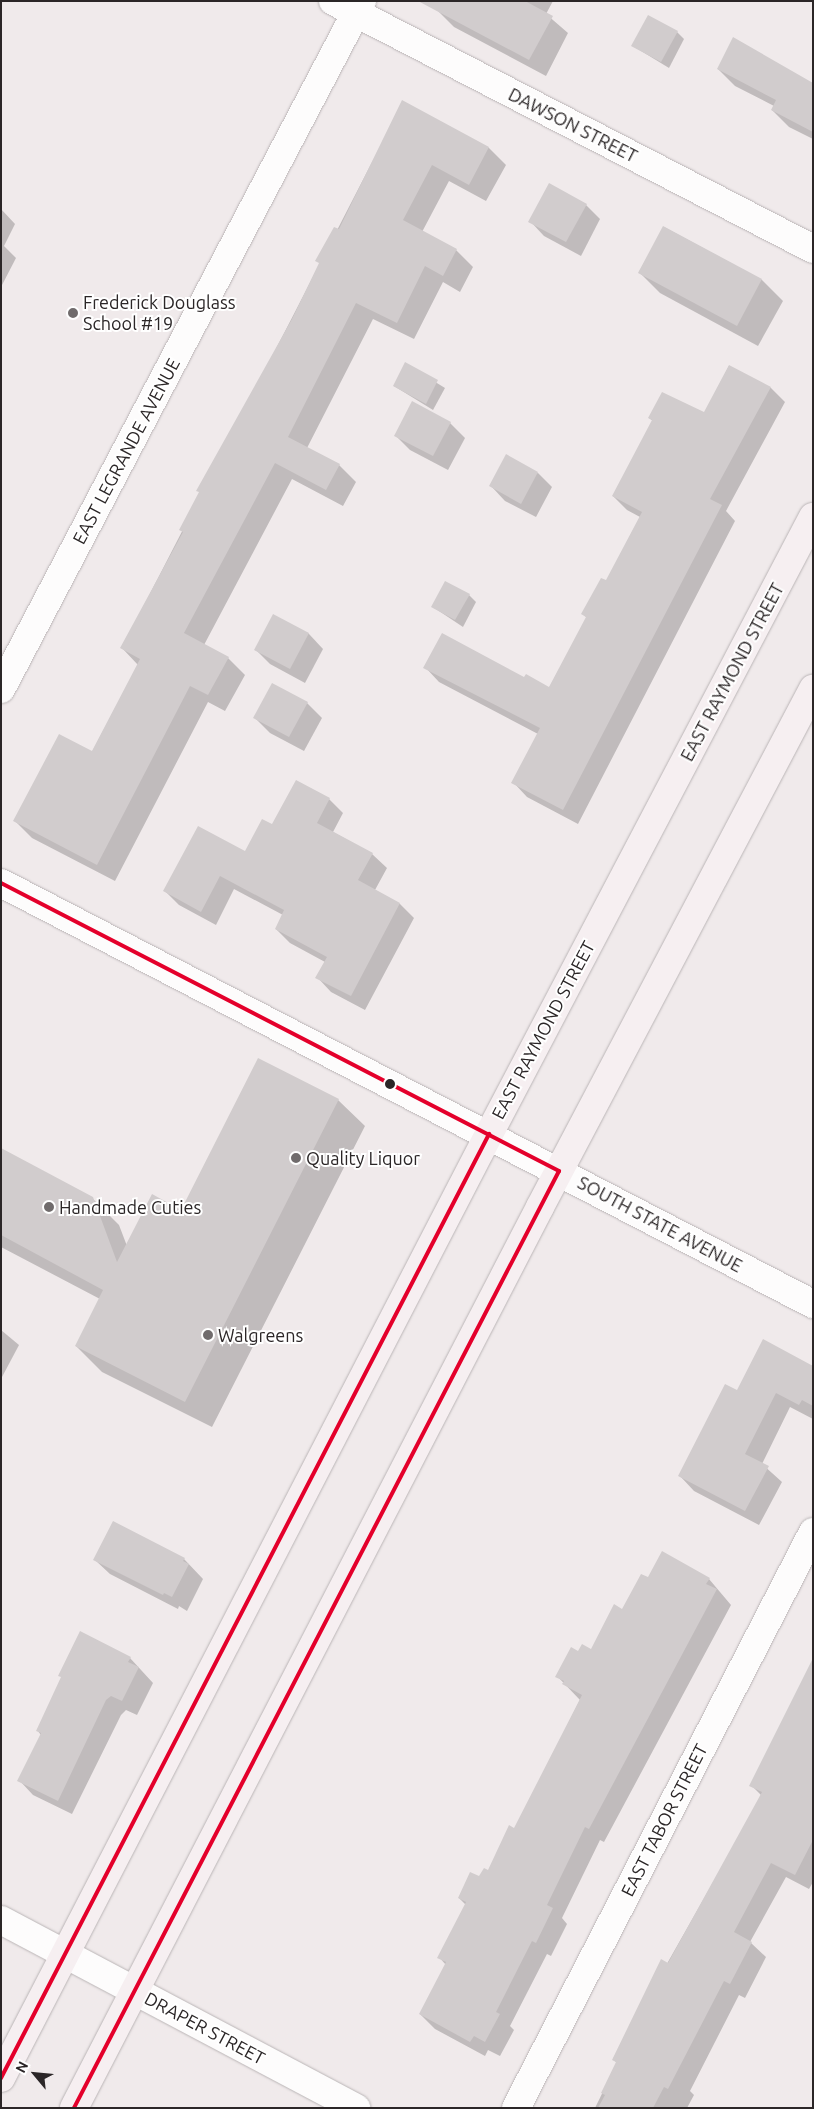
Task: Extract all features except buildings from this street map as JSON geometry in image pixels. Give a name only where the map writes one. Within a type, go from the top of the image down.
[{"type":"main road","name":"EAST RAYMOND STREET","points":[[1,2078],[488,1134],[813,517]]},
{"type":"main road","points":[[74,2108],[559,1171],[813,689]]},
{"type":"street","name":"DAWSON STREET","points":[[350,5],[813,249]]},
{"type":"street","name":"EAST LEGRANDE AVENUE","points":[[1,689],[350,5]]},
{"type":"street","name":"SOUTH STATE AVENUE","points":[[1,883],[813,1304]]},
{"type":"street","name":"EAST TABOR STREET","points":[[516,2108],[813,1532]]},
{"type":"street","name":"DRAPER STREET","points":[[1,1920],[356,2108]]},
{"type":"transit line","points":[[1,883],[559,1171],[74,2108]]},
{"type":"transit line","points":[[1,2078],[489,1134]]},
{"type":"place","name":"Frederick Douglass School #19","points":[[73,313]]},
{"type":"place","name":"Quality Liquor","points":[[296,1158]]},
{"type":"place","name":"Handmade Cuties","points":[[49,1207]]},
{"type":"place","name":"Walgreens","points":[[208,1335]]}]
